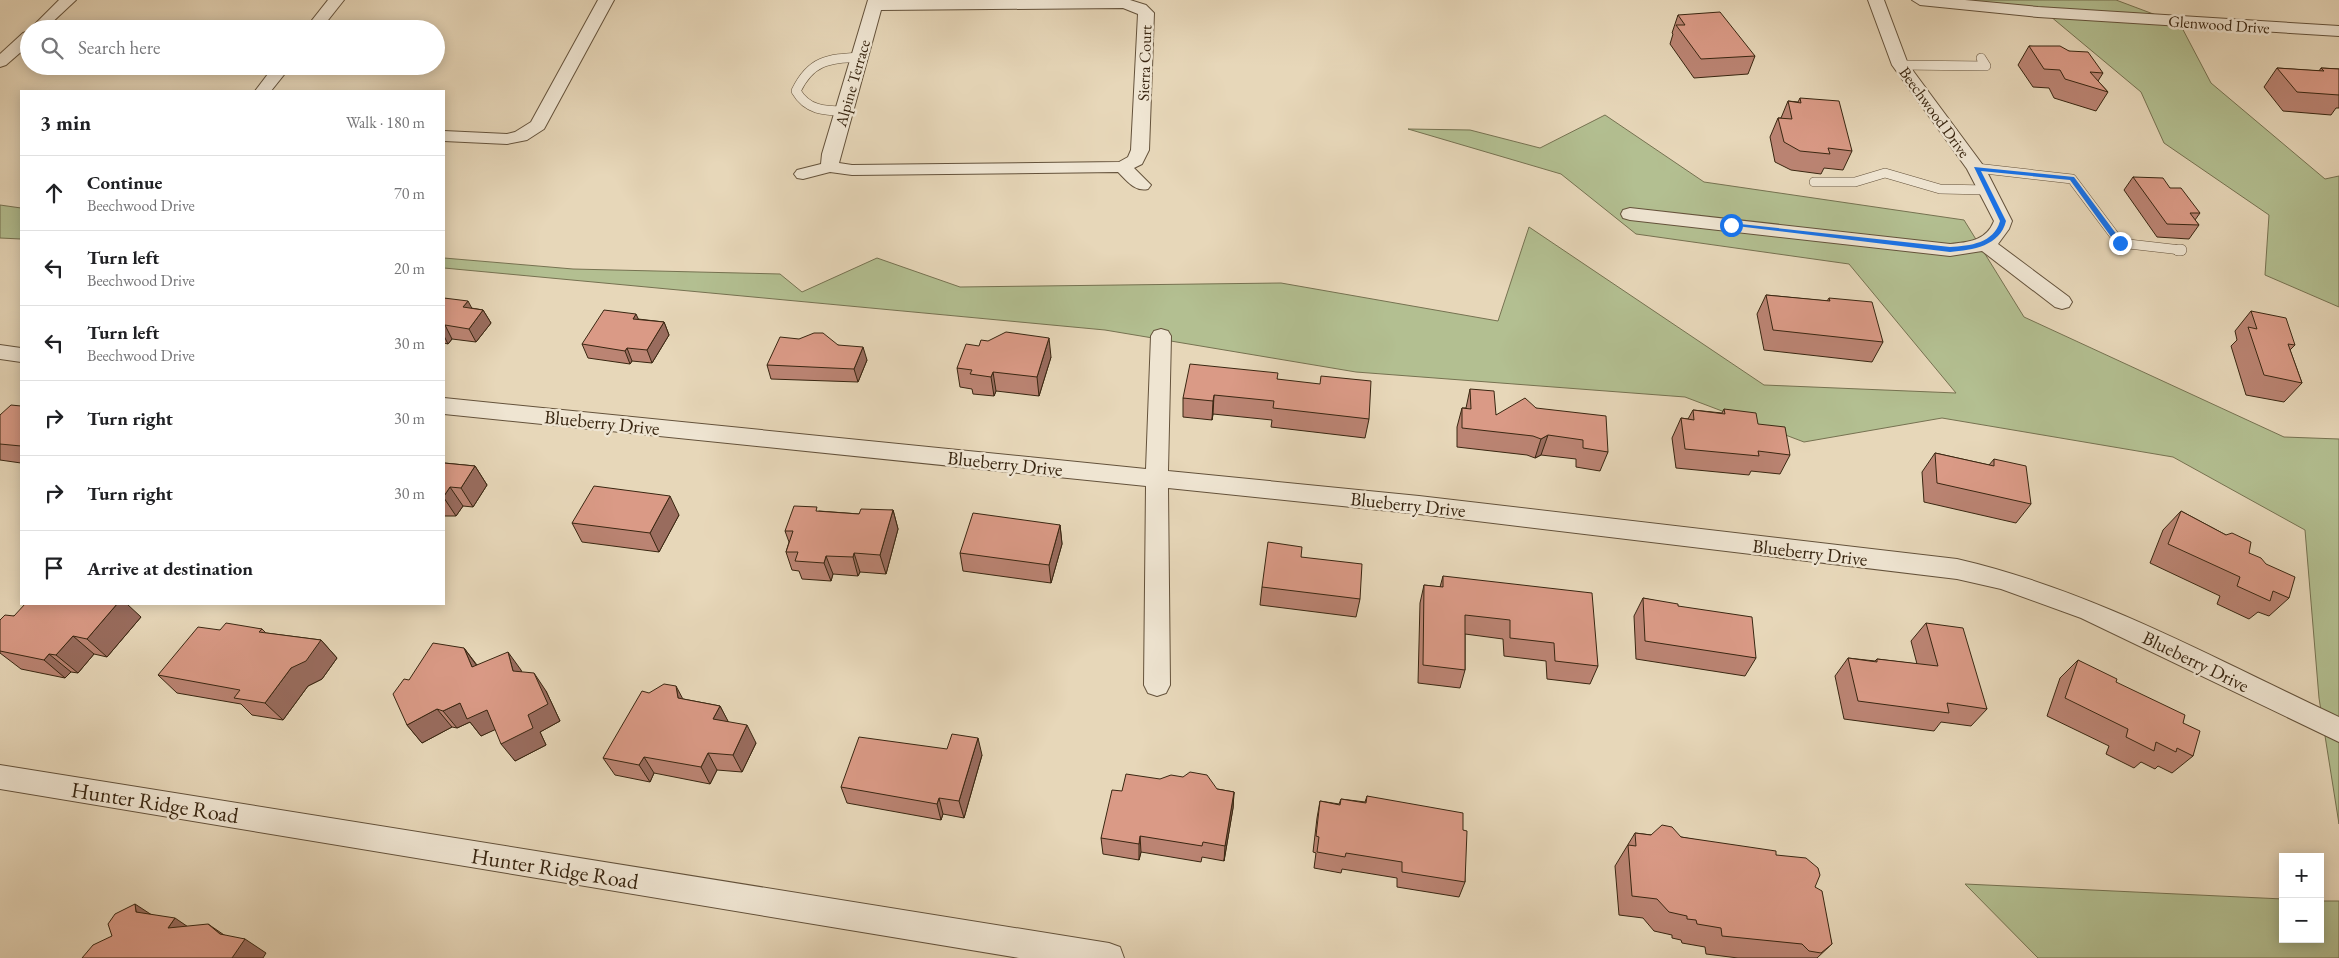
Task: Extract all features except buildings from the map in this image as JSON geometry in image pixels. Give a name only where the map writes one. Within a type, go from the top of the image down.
[{"type":"street","points":[[46,20],[68,0]]},
{"type":"street","points":[[320,20],[336,0]]},
{"type":"street","points":[[445,136],[478,136],[507,139],[522,136],[538,125],[606,0]]},
{"type":"street","name":"Beechwood Drive","points":[[1876,0],[1900,65],[1976,168],[2003,221],[2001,231],[1986,244]]},
{"type":"street","name":"Glenwood Drive","points":[[1920,0],[2038,12],[2339,31]]},
{"type":"street","name":"Alpine Terrace","points":[[830,167],[831,154],[875,3]]},
{"type":"street","name":"Sierra Court","points":[[875,3],[1124,3],[1141,8],[1146,13],[1140,150],[1136,160],[1122,167]]},
{"type":"street","points":[[0,62],[20,44]]},
{"type":"street","points":[[264,90],[276,75]]},
{"type":"street","points":[[803,174],[830,167],[862,170],[1122,167],[1142,184]]},
{"type":"street","points":[[1630,214],[1950,250],[1986,244],[2062,302]]},
{"type":"street","points":[[1157,685],[1157,478],[1161,336]]},
{"type":"street","name":"Blueberry Drive","points":[[445,406],[1429,506],[1975,573],[2045,593],[2090,611],[2339,730]]},
{"type":"street","name":"Hunter Ridge Road","points":[[0,777],[1109,958]]},
{"type":"lane","points":[[844,111],[809,108],[800,100],[796,91],[811,66],[832,59],[860,56]]},
{"type":"lane","points":[[1900,65],[1986,66],[1981,58]]},
{"type":"lane","points":[[1976,168],[2072,179],[2120,243],[2181,250]]},
{"type":"lane","points":[[1814,182],[1855,182],[1885,173],[1940,189],[1987,190]]},
{"type":"green space","points":[[1947,0],[2116,0],[2180,24],[2211,83],[2325,179],[2339,176],[2339,307],[2265,275],[2269,215],[2164,143],[2141,92],[2050,16]]},
{"type":"green space","points":[[1605,115],[1704,182],[1964,220],[2024,317],[2284,437],[2339,439],[2339,824],[2319,698],[2305,530],[2173,457],[1942,418],[1804,442],[1685,397],[1356,372],[1105,330],[445,268],[445,258],[573,269],[780,274],[802,292],[877,258],[960,287],[1281,283],[1498,321],[1529,227],[1764,385],[1956,393],[1849,264],[1636,234],[1561,174],[1408,129],[1470,130],[1540,148]]},
{"type":"green space","points":[[0,205],[20,208],[20,239],[0,238]]},
{"type":"green space","points":[[1965,884],[2279,899],[2279,943],[2324,943],[2324,901],[2339,901],[2339,958],[2038,958]]},
{"type":"route","points":[[1731,225],[1950,250],[1970,248],[1986,244],[1994,238],[2001,231],[2003,221],[1976,168],[2072,179],[2120,243]]}]
